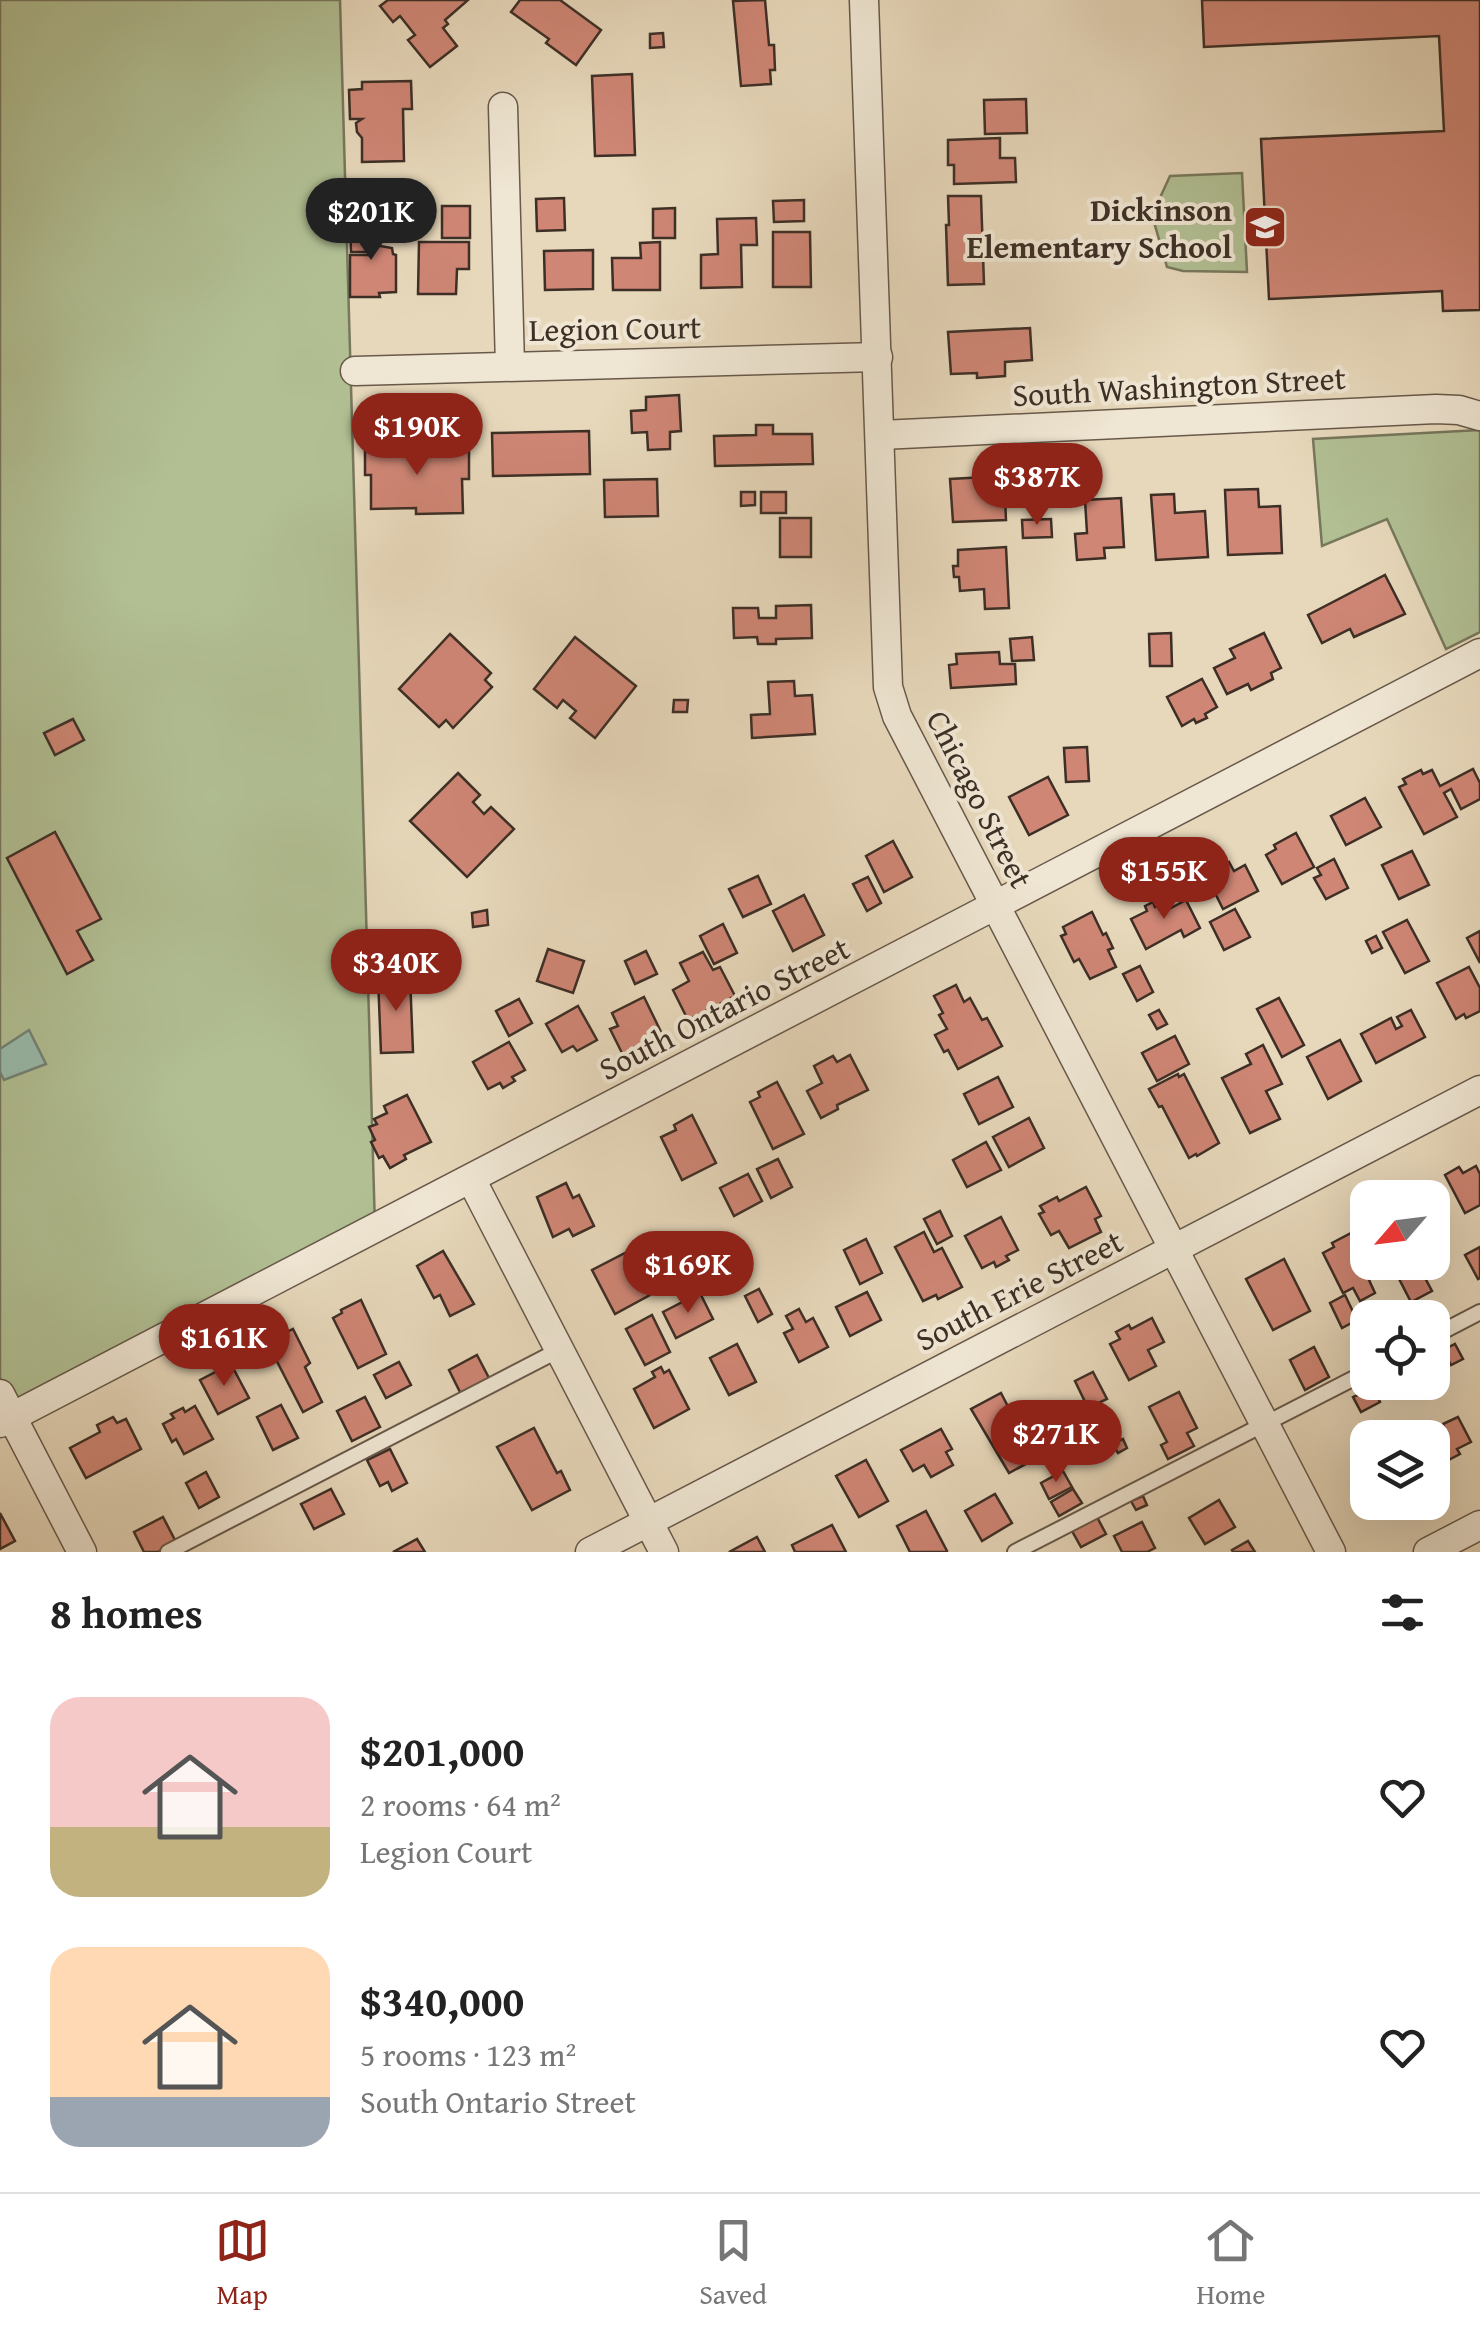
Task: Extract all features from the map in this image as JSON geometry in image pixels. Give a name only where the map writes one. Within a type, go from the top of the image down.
[{"type":"street","name":"Chicago Street","points":[[864,0],[888,687],[898,716],[1331,1552]]},
{"type":"street","points":[[503,107],[510,366]]},
{"type":"street","name":"Legion Court","points":[[354,371],[878,357]]},
{"type":"street","name":"South Washington Street","points":[[881,435],[1436,409],[1480,416]]},
{"type":"street","name":"South Ontario Street","points":[[4,1411],[471,1178],[1480,653]]},
{"type":"street","name":"South Erie Street","points":[[590,1552],[1480,1090]]},
{"type":"street","points":[[471,1178],[664,1552]]},
{"type":"street","points":[[4,1411],[82,1552]]},
{"type":"street","points":[[1428,1552],[1480,1525]]},
{"type":"lane","points":[[1450,1328],[1480,1312]]},
{"type":"lane","points":[[168,1552],[559,1350]]},
{"type":"lane","points":[[1014,1552],[1350,1380]]},
{"type":"shaded area","points":[[0,0],[340,0],[375,1228],[11,1417],[0,1394]]},
{"type":"shaded area","points":[[1242,173],[1247,272],[1167,267],[1152,215],[1170,176]]},
{"type":"shaded area","points":[[1480,430],[1480,632],[1446,649],[1387,519],[1322,546],[1313,439]]},
{"type":"shaded area","points":[[29,1030],[46,1064],[4,1080],[0,1049]]},
{"type":"building","points":[[388,0],[468,0],[445,20],[448,24],[443,28],[457,46],[430,67],[408,40],[415,35],[400,16],[393,22],[380,6]]},
{"type":"building","points":[[520,0],[560,0],[601,30],[576,65],[546,43],[549,39],[511,12]]},
{"type":"building","points":[[765,0],[775,70],[770,70],[771,84],[741,86],[733,1]]},
{"type":"building","name":"Dickinson Elementary School","points":[[1202,0],[1480,0],[1480,310],[1443,311],[1442,291],[1269,299],[1261,139],[1444,131],[1439,36],[1204,47]]},
{"type":"building","points":[[663,33],[664,47],[650,48],[650,34]]},
{"type":"building","points":[[632,74],[635,155],[595,156],[592,76]]},
{"type":"building","points":[[411,81],[412,109],[403,109],[404,161],[362,162],[362,138],[356,123],[362,119],[350,119],[349,90],[362,89],[362,82]]},
{"type":"building","points":[[1026,99],[1027,133],[985,134],[984,100]]},
{"type":"building","points":[[1000,138],[1000,158],[1015,158],[1016,182],[954,184],[954,165],[948,165],[948,140]]},
{"type":"building","points":[[948,196],[981,196],[984,284],[948,285]]},
{"type":"building","points":[[564,198],[565,230],[537,231],[536,199]]},
{"type":"building","points":[[804,200],[804,221],[774,222],[773,201]]},
{"type":"building","points":[[442,206],[470,206],[470,238],[442,238]]},
{"type":"building","points":[[675,208],[675,238],[653,238],[653,209]]},
{"type":"building","points":[[756,218],[757,245],[741,245],[742,287],[701,288],[701,255],[718,254],[717,219]]},
{"type":"building","points":[[350,222],[379,222],[380,246],[392,248],[396,255],[396,292],[379,293],[380,297],[350,297],[350,255],[370,252],[351,252]]},
{"type":"building","points":[[773,232],[810,232],[811,287],[773,287]]},
{"type":"building","points":[[419,242],[469,242],[469,269],[457,269],[456,294],[418,294]]},
{"type":"building","points":[[660,242],[660,290],[613,290],[612,258],[641,258],[640,243]]},
{"type":"building","points":[[593,250],[593,289],[545,290],[544,251]]},
{"type":"building","points":[[1030,328],[1032,360],[1005,362],[1005,376],[977,378],[977,373],[951,374],[948,332]]},
{"type":"building","points":[[679,395],[681,431],[670,432],[670,449],[648,450],[647,432],[632,433],[631,411],[646,410],[646,397]]},
{"type":"building","points":[[756,425],[773,425],[773,434],[812,434],[813,464],[715,466],[714,436],[756,435]]},
{"type":"building","points":[[589,431],[590,474],[493,476],[492,433]]},
{"type":"building","points":[[409,443],[409,450],[469,447],[469,479],[462,479],[463,513],[416,514],[416,508],[371,509],[371,475],[365,475],[365,444]]},
{"type":"building","points":[[1004,476],[1006,520],[953,522],[950,479]]},
{"type":"building","points":[[657,479],[658,516],[605,517],[604,480]]},
{"type":"building","points":[[1258,489],[1259,507],[1280,506],[1282,553],[1228,555],[1225,490]]},
{"type":"building","points":[[741,492],[755,492],[755,505],[741,506]]},
{"type":"building","points":[[761,492],[786,492],[786,513],[761,513]]},
{"type":"building","points":[[1174,494],[1175,513],[1205,511],[1208,557],[1156,560],[1151,495]]},
{"type":"building","points":[[1121,498],[1124,547],[1104,548],[1105,558],[1077,560],[1075,534],[1087,533],[1085,500]]},
{"type":"building","points":[[780,518],[811,518],[811,557],[780,557]]},
{"type":"building","points":[[1051,519],[1052,537],[1023,538],[1022,520]]},
{"type":"building","points":[[1006,547],[1009,608],[985,609],[984,589],[960,591],[953,566],[958,566],[958,550]]},
{"type":"building","points":[[1385,575],[1405,614],[1354,637],[1350,629],[1322,643],[1308,615]]},
{"type":"building","points":[[811,605],[812,638],[758,644],[757,637],[734,638],[733,608],[758,608],[759,618],[776,618],[776,606]]},
{"type":"building","points":[[1171,633],[1172,666],[1150,666],[1149,634]]},
{"type":"building","points":[[1264,633],[1281,668],[1271,673],[1273,679],[1251,690],[1248,684],[1227,694],[1214,668],[1235,658],[1230,649]]},
{"type":"building","points":[[450,634],[491,673],[485,680],[492,687],[453,728],[446,720],[439,727],[399,689]]},
{"type":"building","points":[[575,637],[636,686],[595,738],[570,718],[576,711],[563,700],[557,708],[534,689]]},
{"type":"building","points":[[1032,637],[1034,660],[1012,661],[1010,639]]},
{"type":"building","points":[[999,652],[1000,664],[1015,664],[1016,684],[951,688],[949,665],[957,664],[956,654]]},
{"type":"building","points":[[1202,679],[1217,707],[1205,714],[1207,718],[1196,723],[1194,719],[1182,726],[1167,697]]},
{"type":"building","points":[[794,681],[795,696],[812,695],[815,734],[752,738],[751,715],[770,714],[768,682]]},
{"type":"building","points":[[674,700],[688,700],[687,712],[673,712]]},
{"type":"building","points":[[73,719],[84,740],[55,755],[44,733]]},
{"type":"building","points":[[1087,747],[1089,781],[1066,782],[1064,748]]},
{"type":"building","points":[[1473,769],[1480,783],[1480,799],[1461,809],[1451,789],[1444,793],[1457,817],[1424,834],[1399,787],[1406,784],[1403,779],[1421,770],[1423,774],[1432,770],[1440,786]]},
{"type":"building","points":[[458,773],[480,795],[473,802],[484,814],[491,807],[514,829],[467,877],[410,821]]},
{"type":"building","points":[[1048,777],[1068,815],[1029,835],[1009,797]]},
{"type":"building","points":[[1365,798],[1381,827],[1346,845],[1331,816]]},
{"type":"building","points":[[55,832],[101,919],[77,931],[93,960],[67,974],[7,858]]},
{"type":"building","points":[[1296,833],[1314,867],[1282,884],[1266,855],[1276,849],[1274,845]]},
{"type":"building","points":[[893,841],[912,877],[884,892],[866,856]]},
{"type":"building","points":[[1412,851],[1429,885],[1399,899],[1382,865]]},
{"type":"building","points":[[1334,859],[1348,888],[1326,899],[1314,878],[1321,875],[1317,868]]},
{"type":"building","points":[[1229,862],[1234,871],[1245,865],[1258,891],[1223,909],[1208,879]]},
{"type":"building","points":[[758,876],[771,904],[743,917],[729,889]]},
{"type":"building","points":[[868,877],[881,903],[867,911],[853,884]]},
{"type":"building","points":[[804,895],[824,935],[793,951],[773,911]]},
{"type":"building","points":[[1186,900],[1200,928],[1184,937],[1181,930],[1146,949],[1131,919],[1147,911],[1145,906],[1153,902],[1155,907],[1166,901],[1171,908]]},
{"type":"building","points":[[1235,909],[1250,937],[1224,950],[1210,922]]},
{"type":"building","points":[[487,910],[488,925],[473,927],[472,913]]},
{"type":"building","points":[[1092,912],[1113,948],[1108,950],[1116,967],[1090,979],[1079,959],[1074,962],[1061,936],[1066,934],[1063,927]]},
{"type":"building","points":[[1407,920],[1429,961],[1405,973],[1383,932]]},
{"type":"building","points":[[723,924],[737,953],[714,964],[700,936]]},
{"type":"building","points":[[1480,931],[1480,963],[1467,938]]},
{"type":"building","points":[[1376,936],[1382,948],[1372,953],[1366,941]]},
{"type":"building","points":[[548,949],[584,961],[573,993],[537,981]]},
{"type":"building","points":[[646,951],[657,974],[635,984],[625,961]]},
{"type":"building","points":[[703,952],[713,970],[720,967],[735,996],[688,1020],[673,990],[689,981],[680,963]]},
{"type":"building","points":[[1140,966],[1153,992],[1137,1001],[1123,974]]},
{"type":"building","points":[[1469,967],[1480,988],[1480,1011],[1456,1019],[1437,983]]},
{"type":"building","points":[[410,976],[413,1052],[381,1053],[378,977]]},
{"type":"building","points":[[956,985],[964,1002],[970,998],[982,1020],[987,1018],[1002,1046],[958,1069],[935,1035],[947,1029],[934,996]]},
{"type":"building","points":[[644,997],[664,1038],[623,1055],[610,1029],[618,1026],[612,1013]]},
{"type":"building","points":[[1279,998],[1304,1045],[1282,1057],[1257,1009]]},
{"type":"building","points":[[519,999],[532,1023],[509,1036],[496,1011]]},
{"type":"building","points":[[578,1006],[597,1040],[577,1051],[573,1046],[562,1052],[546,1024]]},
{"type":"building","points":[[1159,1010],[1167,1024],[1157,1029],[1149,1015]]},
{"type":"building","points":[[1411,1010],[1425,1037],[1376,1063],[1361,1034],[1391,1018],[1396,1029],[1402,1026],[1397,1017]]},
{"type":"building","points":[[1175,1036],[1189,1064],[1157,1081],[1142,1053]]},
{"type":"building","points":[[1340,1040],[1361,1081],[1328,1099],[1307,1057]]},
{"type":"building","points":[[509,1042],[525,1070],[503,1088],[500,1083],[488,1089],[473,1062]]},
{"type":"building","points":[[1263,1045],[1282,1084],[1266,1091],[1280,1119],[1250,1133],[1222,1078],[1251,1064],[1246,1054]]},
{"type":"building","points":[[850,1055],[868,1090],[821,1118],[807,1091],[822,1083],[814,1066],[833,1056],[837,1062]]},
{"type":"building","points":[[1184,1074],[1219,1143],[1189,1158],[1149,1089]]},
{"type":"building","points":[[998,1077],[1013,1107],[979,1124],[964,1094]]},
{"type":"building","points":[[777,1082],[804,1134],[773,1149],[750,1102],[760,1097],[758,1092]]},
{"type":"building","points":[[407,1095],[431,1142],[404,1155],[406,1159],[390,1168],[383,1156],[379,1158],[369,1127],[377,1124],[374,1119],[387,1113],[384,1106]]},
{"type":"building","points":[[692,1115],[716,1163],[682,1180],[661,1137]]},
{"type":"building","points":[[1029,1118],[1044,1148],[1009,1167],[993,1137]]},
{"type":"building","points":[[986,1142],[1001,1170],[967,1187],[953,1160]]},
{"type":"building","points":[[778,1159],[792,1187],[771,1198],[757,1169]]},
{"type":"building","points":[[1476,1166],[1480,1174],[1480,1205],[1465,1213],[1445,1175],[1459,1167],[1463,1173]]},
{"type":"building","points":[[748,1174],[762,1201],[734,1216],[720,1188]]},
{"type":"building","points":[[566,1183],[573,1198],[579,1195],[594,1226],[573,1236],[569,1229],[553,1237],[537,1197]]},
{"type":"building","points":[[1086,1187],[1101,1216],[1095,1219],[1101,1232],[1069,1248],[1059,1231],[1051,1235],[1039,1214],[1044,1212],[1040,1206]]},
{"type":"building","points":[[940,1211],[952,1236],[937,1244],[924,1219]]},
{"type":"building","points":[[1001,1217],[1018,1250],[996,1267],[994,1262],[982,1268],[965,1236]]},
{"type":"building","points":[[924,1232],[934,1252],[942,1248],[962,1287],[938,1299],[936,1295],[923,1301],[895,1247]]},
{"type":"building","points":[[1350,1234],[1350,1280],[1369,1280],[1375,1293],[1359,1300],[1353,1288],[1343,1293],[1323,1253],[1334,1247],[1332,1243]]},
{"type":"building","points":[[866,1239],[882,1273],[860,1284],[844,1250]]},
{"type":"building","points":[[1480,1247],[1480,1278],[1478,1279],[1465,1255]]},
{"type":"building","points":[[443,1251],[474,1304],[450,1316],[440,1295],[434,1298],[417,1266]]},
{"type":"building","points":[[627,1252],[650,1295],[615,1314],[592,1270]]},
{"type":"building","points":[[1284,1259],[1310,1311],[1273,1330],[1246,1279]]},
{"type":"building","points":[[1400,1280],[1426,1280],[1432,1291],[1410,1300]]},
{"type":"building","points":[[759,1289],[772,1314],[758,1322],[745,1296]]},
{"type":"building","points":[[867,1292],[881,1320],[850,1336],[836,1307]]},
{"type":"building","points":[[700,1293],[713,1319],[676,1338],[663,1312]]},
{"type":"building","points":[[1345,1295],[1350,1305],[1350,1324],[1342,1328],[1330,1303]]},
{"type":"building","points":[[361,1300],[386,1354],[358,1368],[333,1318]]},
{"type":"building","points":[[799,1309],[806,1322],[813,1318],[828,1347],[799,1362],[784,1333],[793,1329],[786,1316]]},
{"type":"building","points":[[652,1315],[670,1352],[645,1365],[626,1329]]},
{"type":"building","points":[[1152,1318],[1164,1342],[1148,1350],[1156,1366],[1129,1380],[1110,1344],[1120,1339],[1116,1332]]},
{"type":"building","points":[[293,1329],[310,1363],[305,1367],[322,1402],[303,1412],[267,1342]]},
{"type":"building","points":[[737,1344],[756,1382],[729,1395],[710,1358]]},
{"type":"building","points":[[1455,1344],[1463,1359],[1451,1365],[1450,1363],[1450,1346]]},
{"type":"building","points":[[1314,1347],[1329,1377],[1305,1390],[1290,1360]]},
{"type":"building","points":[[477,1355],[490,1380],[461,1394],[449,1370]]},
{"type":"building","points":[[399,1362],[411,1385],[386,1398],[374,1375]]},
{"type":"building","points":[[231,1364],[249,1398],[218,1414],[200,1380]]},
{"type":"building","points":[[661,1367],[664,1373],[669,1370],[689,1409],[654,1428],[634,1389],[655,1377],[652,1372]]},
{"type":"building","points":[[1093,1372],[1107,1399],[1088,1408],[1075,1381]]},
{"type":"building","points":[[1179,1392],[1197,1428],[1187,1433],[1194,1446],[1168,1459],[1161,1445],[1167,1442],[1149,1407]]},
{"type":"building","points":[[1001,1393],[1039,1457],[1009,1473],[971,1409]]},
{"type":"building","points":[[365,1397],[380,1427],[352,1441],[337,1411]]},
{"type":"building","points":[[1355,1400],[1379,1400],[1380,1402],[1361,1412]]},
{"type":"building","points":[[281,1405],[298,1438],[273,1450],[257,1417]]},
{"type":"building","points":[[195,1406],[213,1439],[184,1454],[163,1424],[174,1418],[171,1414]]},
{"type":"building","points":[[113,1417],[117,1423],[126,1419],[141,1449],[86,1478],[70,1448],[100,1432],[97,1425]]},
{"type":"building","points":[[1458,1417],[1471,1442],[1457,1449],[1460,1454],[1450,1459],[1450,1421]]},
{"type":"building","points":[[534,1428],[570,1490],[532,1510],[497,1447]]},
{"type":"building","points":[[941,1429],[952,1449],[946,1452],[953,1465],[931,1477],[924,1465],[913,1471],[901,1450]]},
{"type":"building","points":[[1123,1439],[1127,1448],[1118,1453],[1113,1444]]},
{"type":"building","points":[[390,1449],[407,1483],[392,1491],[388,1482],[380,1486],[367,1460]]},
{"type":"building","points":[[866,1460],[888,1501],[859,1517],[836,1476]]},
{"type":"building","points":[[1063,1471],[1072,1487],[1049,1499],[1041,1483]]},
{"type":"building","points":[[206,1472],[219,1497],[199,1508],[186,1483]]},
{"type":"building","points":[[331,1489],[344,1514],[314,1529],[301,1504]]},
{"type":"building","points":[[1073,1489],[1082,1503],[1059,1516],[1051,1502]]},
{"type":"building","points":[[995,1494],[1012,1523],[982,1541],[965,1511]]},
{"type":"building","points":[[1143,1496],[1147,1505],[1136,1510],[1131,1501]]},
{"type":"building","points":[[1219,1500],[1235,1527],[1205,1544],[1189,1518]]},
{"type":"building","points":[[926,1511],[946,1552],[910,1552],[897,1526]]},
{"type":"building","points":[[0,1513],[15,1541],[0,1549]]},
{"type":"building","points":[[163,1517],[176,1542],[158,1552],[144,1552],[134,1532]]},
{"type":"building","points":[[1097,1517],[1106,1534],[1081,1547],[1072,1531]]},
{"type":"building","points":[[1142,1522],[1155,1548],[1147,1552],[1122,1552],[1114,1536]]},
{"type":"building","points":[[832,1525],[846,1552],[795,1552],[792,1545]]},
{"type":"building","points":[[757,1537],[765,1552],[729,1552]]},
{"type":"building","points":[[417,1539],[425,1552],[393,1552]]},
{"type":"building","points":[[1248,1541],[1255,1552],[1233,1552],[1232,1550]]},
{"type":"place","name":"Dickinson Elementary School","points":[[1265,227]]}]
